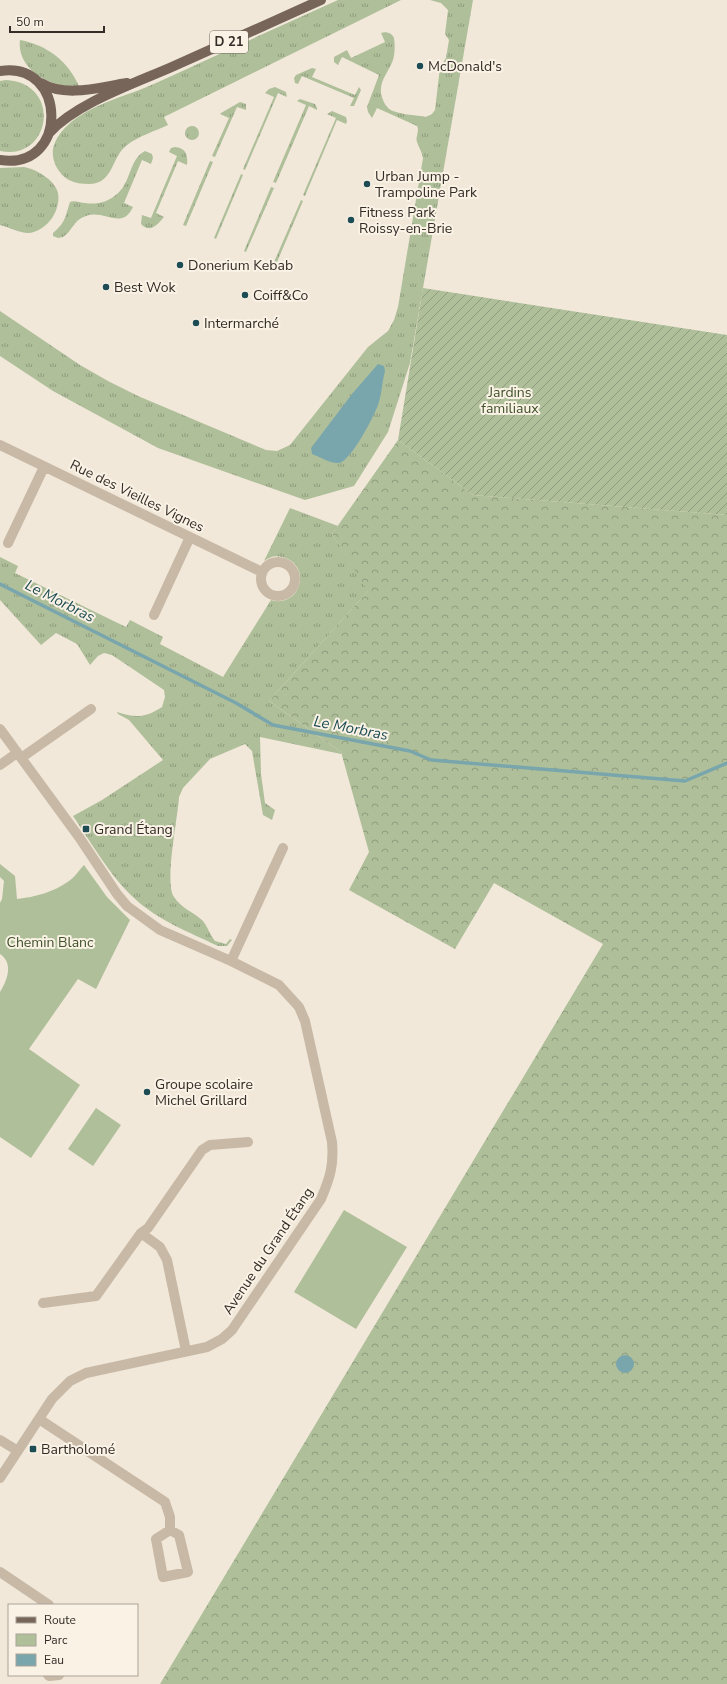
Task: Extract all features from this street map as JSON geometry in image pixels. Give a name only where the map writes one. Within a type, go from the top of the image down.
[{"type":"main road","name":"D 21","points":[[49,133],[72,114],[136,82],[189,60],[321,0]]},
{"type":"main road","points":[[0,71],[20,72],[35,80],[47,93],[53,116],[49,133],[44,142],[32,154],[16,160],[0,160]]},
{"type":"main road","name":"D 21","points":[[35,80],[49,87],[63,90],[136,82]]},
{"type":"street","name":"Rue des Vieilles Vignes","points":[[0,445],[262,572]]},
{"type":"street","points":[[8,543],[44,467]]},
{"type":"street","points":[[154,615],[190,538]]},
{"type":"street","points":[[0,765],[19,755],[92,709]]},
{"type":"street","name":"Avenue du Grand Étang","points":[[0,729],[127,906],[160,930],[230,961],[279,985],[291,996],[299,1007],[305,1021],[330,1135],[333,1160],[330,1179],[321,1199],[232,1330],[222,1339],[207,1347],[86,1373],[70,1381],[58,1393],[0,1478]]},
{"type":"street","points":[[230,961],[282,848]]},
{"type":"street","points":[[43,1303],[96,1296],[141,1233],[148,1228],[202,1150],[210,1145],[248,1142]]},
{"type":"street","points":[[141,1233],[160,1247],[167,1260],[186,1351]]},
{"type":"street","points":[[40,1419],[165,1502],[170,1517],[170,1530]]},
{"type":"street","points":[[0,1440],[18,1452]]},
{"type":"street","points":[[170,1530],[179,1535],[188,1572],[163,1577],[156,1539],[170,1530]]},
{"type":"street","points":[[0,1572],[48,1604]]},
{"type":"green space","points":[[338,0],[401,0],[164,117],[168,125],[142,136],[127,145],[118,156],[108,175],[97,183],[86,184],[74,182],[66,178],[58,170],[53,156],[54,144],[69,124],[87,111],[156,83]]},
{"type":"green space","points":[[430,0],[473,0],[410,363],[388,432],[354,486],[305,500],[158,448],[53,391],[0,356],[0,311],[80,365],[138,396],[266,450],[277,451],[290,445],[368,347],[388,331],[394,320],[398,307],[423,158],[417,140],[417,126],[377,108],[372,118],[368,112],[367,107],[379,75],[342,57],[338,65],[334,62],[334,57],[347,50],[351,58],[385,42],[381,33],[389,33],[394,38],[395,46],[393,60],[381,89],[384,102],[387,107],[393,111],[405,114],[426,117],[432,114],[435,110],[440,67],[446,58],[449,40],[445,34],[448,10],[441,3]]},
{"type":"green space","points":[[20,40],[30,42],[48,50],[56,56],[69,69],[79,86],[69,86],[48,81],[30,69],[20,51]]},
{"type":"green space","points":[[312,68],[316,69],[312,77],[355,95],[359,87],[361,90],[354,106],[350,106],[354,98],[302,76],[298,84],[295,83],[294,78],[296,75]]},
{"type":"green space","points":[[6,80],[24,84],[36,94],[43,107],[44,121],[39,134],[30,145],[17,151],[0,151],[0,81]]},
{"type":"green space","points":[[275,87],[286,92],[287,97],[278,93],[245,170],[243,169],[274,97],[265,93],[269,89]]},
{"type":"green space","points":[[300,99],[315,104],[317,110],[309,106],[276,183],[273,182],[306,105],[297,101]]},
{"type":"green space","points":[[240,102],[246,104],[246,110],[237,107],[215,157],[212,156],[229,118],[220,114]]},
{"type":"green space","points":[[332,111],[346,117],[347,121],[346,124],[337,120],[305,196],[303,195],[336,118],[327,114]]},
{"type":"green space","points":[[192,126],[197,128],[199,133],[197,138],[192,140],[187,138],[185,133],[187,128]]},
{"type":"green space","points":[[175,147],[184,150],[186,153],[187,165],[178,161],[156,213],[164,217],[154,227],[144,227],[141,224],[142,215],[151,218],[177,156],[169,152],[171,148]]},
{"type":"green space","points":[[145,151],[152,154],[153,158],[151,164],[142,160],[124,203],[133,207],[129,214],[124,218],[118,219],[99,215],[86,216],[75,223],[69,232],[63,237],[58,238],[53,236],[53,233],[64,219],[70,202],[74,201],[89,204],[98,203],[114,197],[125,184],[136,160]]},
{"type":"green space","points":[[210,161],[213,162],[186,226],[183,225]]},
{"type":"green space","points":[[24,167],[34,170],[44,176],[53,184],[58,193],[57,206],[48,224],[30,233],[0,225],[0,168]]},
{"type":"green space","points":[[241,174],[243,175],[216,239],[214,238]]},
{"type":"green space","points":[[271,187],[274,188],[246,252],[244,251]]},
{"type":"green space","points":[[301,200],[303,201],[277,262],[286,265],[281,270],[271,269]]},
{"type":"green space","name":"Jardins familiaux","points":[[423,288],[727,335],[727,515],[473,495],[398,440]]},
{"type":"green space","points":[[398,440],[473,495],[727,515],[727,1684],[160,1684],[603,944],[494,883],[455,949],[349,890],[369,852],[341,752],[269,701],[368,591],[332,534]]},
{"type":"green space","points":[[290,508],[338,526],[332,534],[369,590],[269,701],[341,752],[341,754],[260,737],[261,774],[265,803],[275,810],[272,820],[263,815],[252,751],[245,744],[210,759],[183,788],[179,797],[172,849],[170,878],[171,890],[174,897],[180,904],[204,922],[215,941],[226,944],[230,939],[232,940],[227,946],[218,946],[163,919],[133,897],[109,869],[73,816],[102,800],[163,760],[129,720],[117,712],[135,716],[150,713],[162,707],[165,697],[164,690],[112,655],[104,653],[98,656],[90,665],[77,644],[56,633],[41,645],[0,600],[0,557],[18,566],[15,573],[126,627],[130,620],[163,637],[160,644],[223,677],[271,600],[281,601],[290,598],[296,592],[300,576],[298,568],[292,561],[275,556],[264,561]]},
{"type":"green space","name":"Chemin Blanc","points":[[0,864],[15,876],[17,899],[31,897],[51,891],[63,885],[84,865],[107,897],[130,920],[96,989],[78,979],[29,1049],[80,1085],[31,1158],[0,1137],[0,992],[7,978],[8,967],[7,962],[0,954],[0,903],[2,899],[4,881],[0,877]]},
{"type":"green space","points":[[96,1108],[121,1125],[93,1166],[68,1149]]},
{"type":"green space","points":[[344,1210],[407,1247],[356,1329],[294,1292]]},
{"type":"water","points":[[378,364],[384,366],[385,371],[379,401],[376,411],[356,447],[350,455],[339,463],[329,461],[312,454],[311,448],[352,394]]},
{"type":"water","points":[[625,1355],[631,1358],[634,1364],[631,1370],[625,1373],[619,1370],[616,1364],[619,1358]]},
{"type":"waterway","name":"Le Morbras","points":[[0,584],[236,703],[273,725],[410,751],[431,760],[685,781],[727,763]]},
{"type":"place","name":"McDonald's","points":[[420,66]]},
{"type":"place","name":"Urban Jump - Trampoline Park","points":[[367,184]]},
{"type":"place","name":"Fitness Park Roissy-en-Brie","points":[[351,220]]},
{"type":"place","name":"Donerium Kebab","points":[[180,265]]},
{"type":"place","name":"Best Wok","points":[[106,287]]},
{"type":"place","name":"Coiff&Co","points":[[245,295]]},
{"type":"place","name":"Intermarché","points":[[196,323]]},
{"type":"place","name":"Grand Étang","points":[[86,829]]},
{"type":"place","name":"Groupe scolaire Michel Grillard","points":[[147,1092]]},
{"type":"place","name":"Bartholomé","points":[[33,1449]]}]
